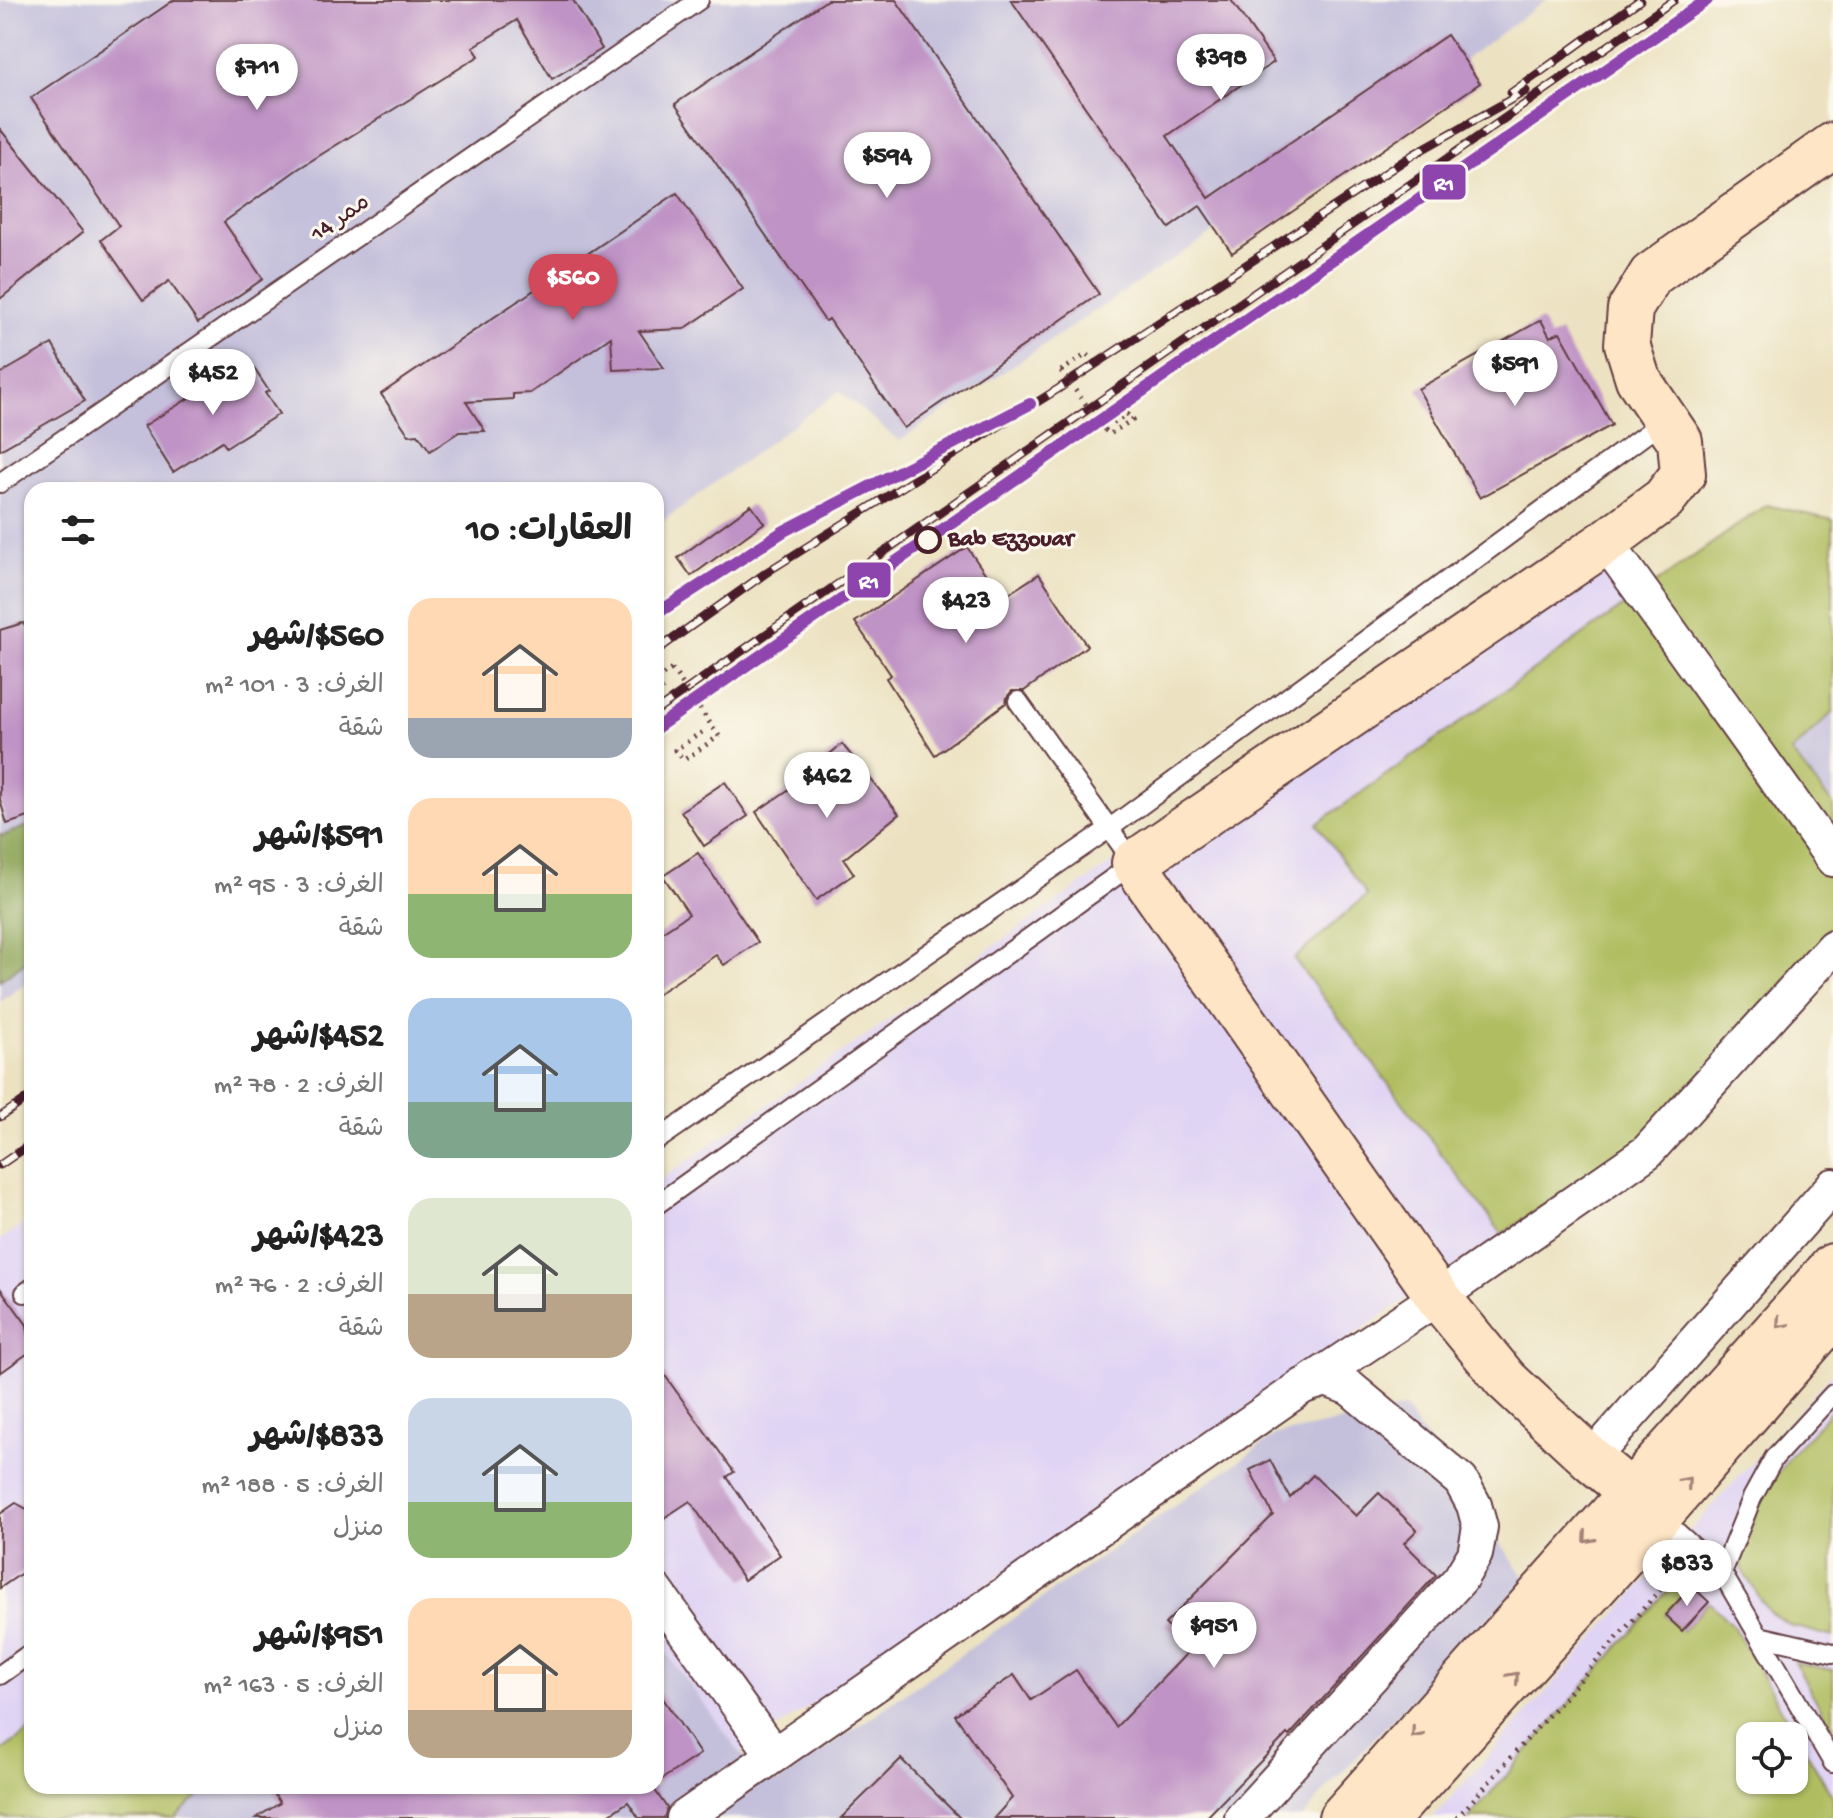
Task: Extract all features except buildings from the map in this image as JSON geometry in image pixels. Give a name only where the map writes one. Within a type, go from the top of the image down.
[{"type":"street","points":[[1644,1503],[1591,1459],[1506,1380],[1438,1297],[1122,846],[1606,542],[1664,499],[1683,474],[1680,441],[1638,379],[1627,344],[1630,309],[1651,275],[1833,145]]},
{"type":"street","points":[[1606,542],[1833,859]]},
{"type":"street","points":[[684,1818],[1303,1386],[1647,1152],[1833,947]]},
{"type":"street","points":[[1591,1459],[1833,1186]]},
{"type":"street","points":[[1387,1818],[1833,1266]]},
{"type":"street","points":[[1341,1818],[1644,1503],[1833,1316]]},
{"type":"street","points":[[1242,1818],[1460,1579],[1475,1554],[1480,1527],[1474,1505],[1461,1481],[1350,1388],[1326,1379],[1303,1386]]},
{"type":"street","points":[[664,1602],[774,1755]]},
{"type":"lane","name":"ممر 14","points":[[6,480],[699,0]]},
{"type":"lane","points":[[664,1199],[1122,846],[1665,420]]},
{"type":"lane","points":[[1018,701],[1122,846]]},
{"type":"lane","points":[[664,1136],[1122,846]]},
{"type":"lane","points":[[1722,1573],[1752,1498],[1774,1458],[1833,1394]]},
{"type":"lane","points":[[1644,1503],[1722,1573],[1833,1763]]},
{"type":"lane","points":[[1759,1636],[1833,1653]]},
{"type":"lane","points":[[0,1675],[24,1658]]},
{"type":"path","points":[[1076,375],[1095,363],[1087,354],[1061,371],[1110,434],[1133,419],[1127,414],[1113,423]]},
{"type":"path","points":[[664,674],[672,669],[719,736],[684,760],[675,750],[702,732]]},
{"type":"path","points":[[1457,1818],[1697,1548]]},
{"type":"shaded area","points":[[0,0],[1546,0],[1367,131],[899,441],[839,391],[664,520],[664,482],[24,482],[24,985],[0,1002]]},
{"type":"shaded area","points":[[1582,533],[1833,882],[1833,929],[1643,1138],[740,1753],[664,1650],[664,1177]]},
{"type":"shaded area","points":[[1833,694],[1833,819],[1777,745]]},
{"type":"shaded area","points":[[24,1224],[24,1794],[200,1794],[175,1818],[0,1818],[0,1240]]},
{"type":"shaded area","points":[[1833,1373],[1833,1818],[1433,1818],[1697,1523]]},
{"type":"shaded area","points":[[1404,1408],[1526,1579],[1326,1789],[1303,1818],[175,1818],[200,1794],[664,1794],[664,1650],[740,1753],[777,1783],[1276,1435]]},
{"type":"green space","points":[[1766,505],[1833,520],[1833,712],[1791,752],[1833,805],[1833,841],[1813,858],[1833,884],[1833,929],[1643,1138],[1502,1234],[1294,959],[1367,895],[1317,824]]},
{"type":"green space","points":[[24,827],[24,963],[0,980],[0,834],[2,836]]},
{"type":"green space","points":[[1833,1408],[1833,1637],[1792,1626],[1769,1612],[1739,1561],[1760,1501],[1791,1455]]},
{"type":"green space","points":[[1680,1576],[1692,1586],[1665,1615],[1682,1631],[1709,1602],[1733,1626],[1789,1722],[1736,1722],[1736,1794],[1808,1794],[1808,1754],[1833,1797],[1833,1818],[1469,1818]]},
{"type":"green space","points":[[1794,1662],[1833,1670],[1833,1730]]},
{"type":"green space","points":[[24,1735],[24,1794],[200,1794],[175,1818],[0,1818],[0,1788],[3,1786],[0,1782],[0,1752]]},
{"type":"railway","points":[[1511,93],[1640,0]]},
{"type":"railway","points":[[664,705],[1674,0]]},
{"type":"railway","points":[[664,645],[770,570],[1058,389],[1414,154],[1526,91]]},
{"type":"railway","points":[[0,1117],[24,1100]]},
{"type":"railway","points":[[0,1165],[24,1148]]},
{"type":"transit line","name":"R1","points":[[664,722],[1707,0]]},
{"type":"transit line","name":"R1","points":[[664,609],[784,531],[1030,404]]},
{"type":"place","name":"Bab Ezzouar","points":[[928,540]]}]
